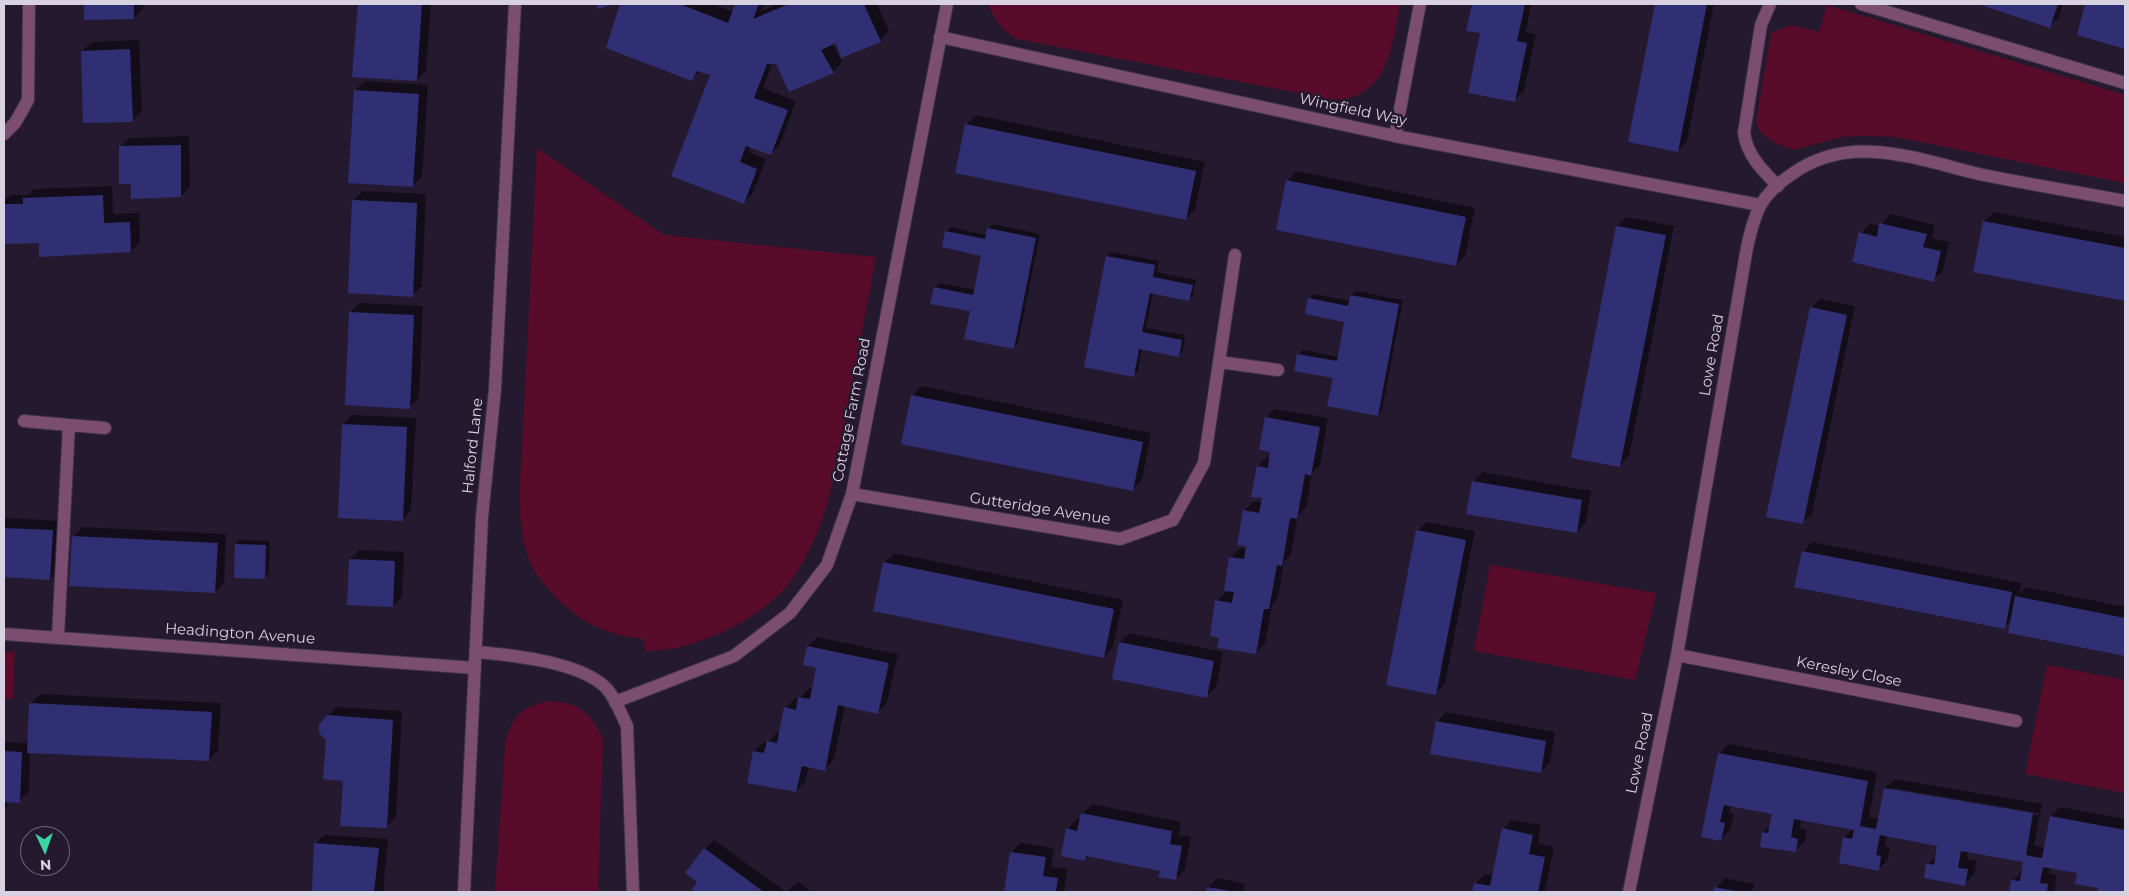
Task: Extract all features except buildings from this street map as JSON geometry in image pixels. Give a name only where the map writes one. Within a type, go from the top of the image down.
[{"type":"street","points":[[4,134],[15,124],[28,100],[29,4]]},
{"type":"street","name":"Halford Lane","points":[[464,892],[482,517],[495,389],[515,4]]},
{"type":"street","name":"Cottage Farm Road","points":[[616,702],[734,656],[790,613],[827,565],[852,494],[947,4]]},
{"type":"street","points":[[1395,136],[1420,4]]},
{"type":"street","points":[[1770,4],[1761,26],[1744,133],[1745,144],[1759,167],[1778,186]]},
{"type":"street","points":[[1861,4],[2125,83]]},
{"type":"street","name":"Wingfield Way","points":[[940,38],[1395,136],[1760,205]]},
{"type":"street","name":"Lowe Road","points":[[1629,892],[1677,655],[1746,253],[1760,205],[1778,186],[1800,168],[1836,153],[1858,151],[1884,152],[1982,174],[2125,201]]},
{"type":"street","name":"Gutteridge Avenue","points":[[852,494],[1120,539],[1173,520],[1204,463],[1235,255]]},
{"type":"street","points":[[1219,362],[1278,370]]},
{"type":"street","points":[[24,421],[105,428]]},
{"type":"street","points":[[58,636],[69,425]]},
{"type":"street","name":"Headington Avenue","points":[[4,634],[58,636],[475,668]]},
{"type":"street","points":[[476,652],[506,654],[574,670],[590,675],[607,688],[627,726],[633,892]]},
{"type":"street","name":"Keresley Close","points":[[1677,655],[2016,721]]},
{"type":"shaded area","points":[[988,4],[1400,4],[1390,52],[1385,66],[1377,79],[1367,90],[1353,97],[1335,100],[1017,39],[999,24]]},
{"type":"shaded area","points":[[1827,5],[2125,95],[2125,183],[1896,137],[1841,137],[1794,150],[1775,143],[1760,132],[1756,123],[1771,33],[1792,25],[1819,32]]},
{"type":"shaded area","points":[[537,148],[664,235],[876,257],[835,474],[822,519],[810,549],[803,563],[785,588],[763,608],[737,625],[694,643],[676,648],[646,652],[643,639],[616,634],[592,625],[572,611],[551,592],[531,565],[527,554],[520,511],[520,486]]},
{"type":"shaded area","points":[[1490,565],[1656,593],[1635,680],[1474,651]]},
{"type":"shaded area","points":[[4,651],[15,652],[13,699],[4,699]]},
{"type":"shaded area","points":[[2047,665],[2125,680],[2125,793],[2025,774]]},
{"type":"shaded area","points":[[549,701],[576,706],[582,710],[593,721],[603,738],[598,892],[495,892],[505,744],[511,726],[519,714],[524,710]]}]
